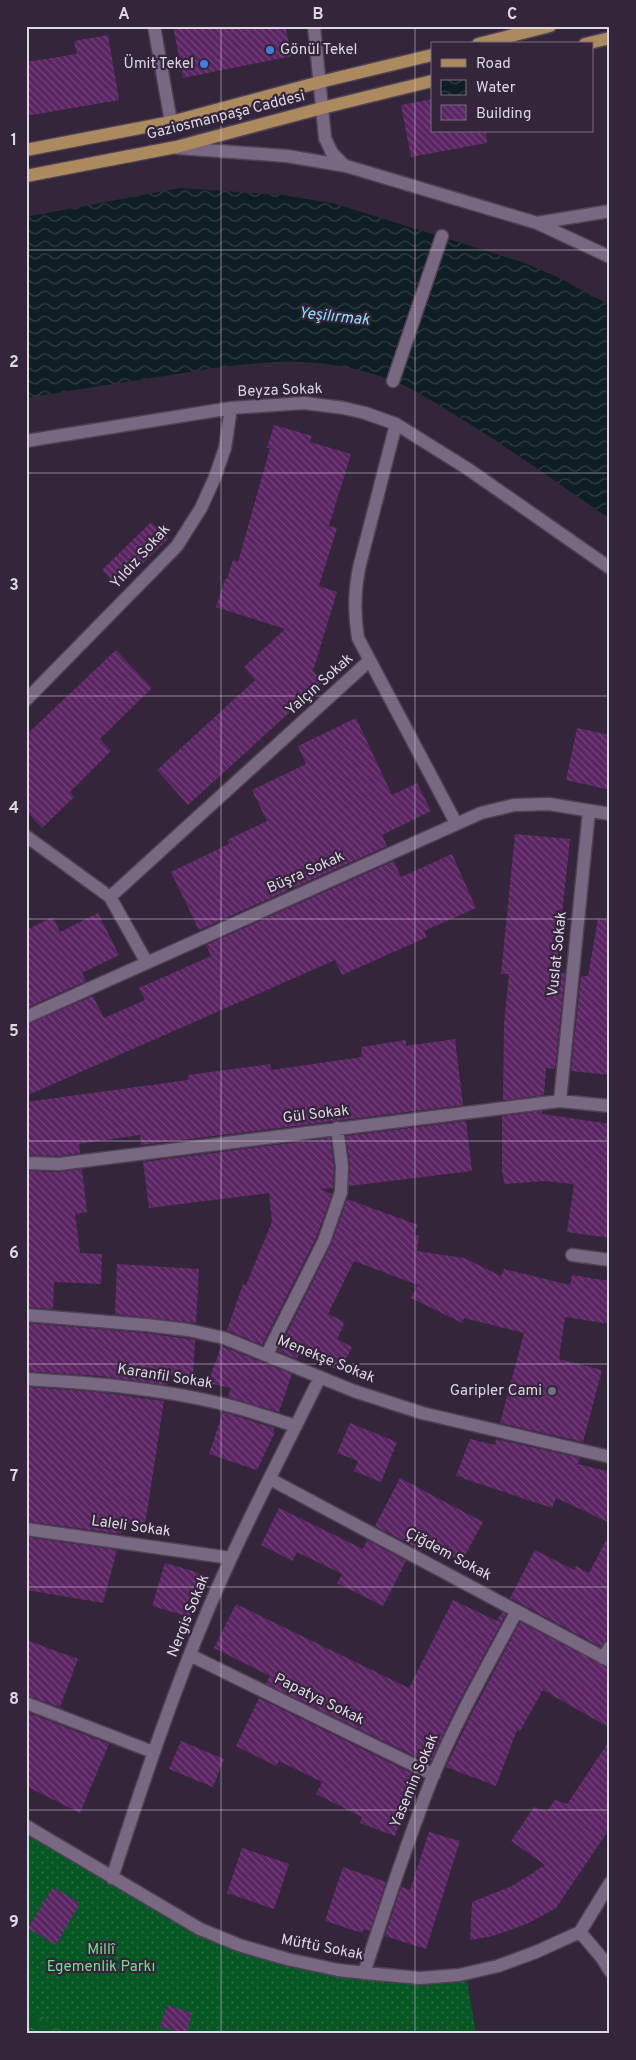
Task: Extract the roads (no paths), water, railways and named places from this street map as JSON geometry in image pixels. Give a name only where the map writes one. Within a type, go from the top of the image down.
[{"type":"main road","points":[[486,42],[550,26]]},
{"type":"main road","points":[[593,42],[610,38]]},
{"type":"main road","name":"Gaziosmanpaşa Caddesi","points":[[26,150],[172,122],[320,82],[431,55]]},
{"type":"main road","name":"Gaziosmanpaşa Caddesi","points":[[26,176],[176,148],[322,108],[431,81]]},
{"type":"street","points":[[154,26],[172,122]]},
{"type":"street","points":[[314,26],[325,138],[332,153],[346,166]]},
{"type":"street","points":[[176,148],[288,156],[346,166],[537,223],[610,257]]},
{"type":"street","points":[[537,223],[610,211]]},
{"type":"street","points":[[393,381],[442,236]]},
{"type":"street","name":"Beyza Sokak","points":[[26,441],[231,408],[269,404],[324,404],[365,413],[396,424],[468,469],[610,568]]},
{"type":"street","name":"Yıldız Sokak","points":[[26,700],[177,546],[201,508],[215,477],[225,448],[231,408]]},
{"type":"street","name":"Yalçın Sokak","points":[[110,897],[370,661],[358,638],[354,615],[354,590],[396,424]]},
{"type":"street","points":[[370,661],[456,823]]},
{"type":"street","name":"Büşra Sokak","points":[[26,1016],[482,813],[514,805],[550,804],[610,814]]},
{"type":"street","name":"Vuslat Sokak","points":[[560,1101],[589,811]]},
{"type":"street","points":[[26,836],[110,897],[148,963]]},
{"type":"street","name":"Gül Sokak","points":[[26,1163],[60,1164],[560,1101],[610,1106]]},
{"type":"street","points":[[267,1354],[324,1241],[341,1192],[342,1166],[337,1128]]},
{"type":"street","points":[[572,1255],[610,1260]]},
{"type":"street","name":"Menekşe Sokak","points":[[26,1314],[188,1330],[224,1338],[354,1391],[422,1413],[610,1457]]},
{"type":"street","name":"Nergis Sokak","points":[[112,1878],[153,1752],[190,1656],[231,1558],[320,1377]]},
{"type":"street","name":"Karanfil Sokak","points":[[26,1379],[125,1386],[175,1394],[220,1403],[296,1426]]},
{"type":"street","name":"Çiğdem Sokak","points":[[270,1479],[517,1611],[608,1655]]},
{"type":"street","name":"Laleli Sokak","points":[[26,1528],[231,1558]]},
{"type":"street","name":"Yasemin Sokak","points":[[364,1973],[410,1835],[434,1775],[464,1709],[517,1611]]},
{"type":"street","name":"Papatya Sokak","points":[[190,1656],[434,1775]]},
{"type":"street","points":[[26,1702],[153,1752]]},
{"type":"street","name":"Müftü Sokak","points":[[26,1826],[200,1930],[232,1943],[287,1959],[338,1970],[420,1978],[459,1975],[505,1964],[580,1932]]},
{"type":"street","points":[[610,1884],[580,1932],[602,1958],[610,1971]]},
{"type":"water","name":"Yeşilırmak","points":[[180,188],[283,195],[336,204],[522,262],[557,277],[610,305],[610,519],[494,440],[417,392],[401,384],[364,371],[336,365],[308,362],[251,364],[194,371],[26,398],[26,217]]},
{"type":"place","name":"Gönül Tekel","points":[[270,50]]},
{"type":"place","name":"Ümit Tekel","points":[[204,64]]},
{"type":"place","name":"Garipler Cami","points":[[552,1391]]},
{"type":"park label","name":"Millî Egemenlik Parkı","points":[[101,1958]]}]
